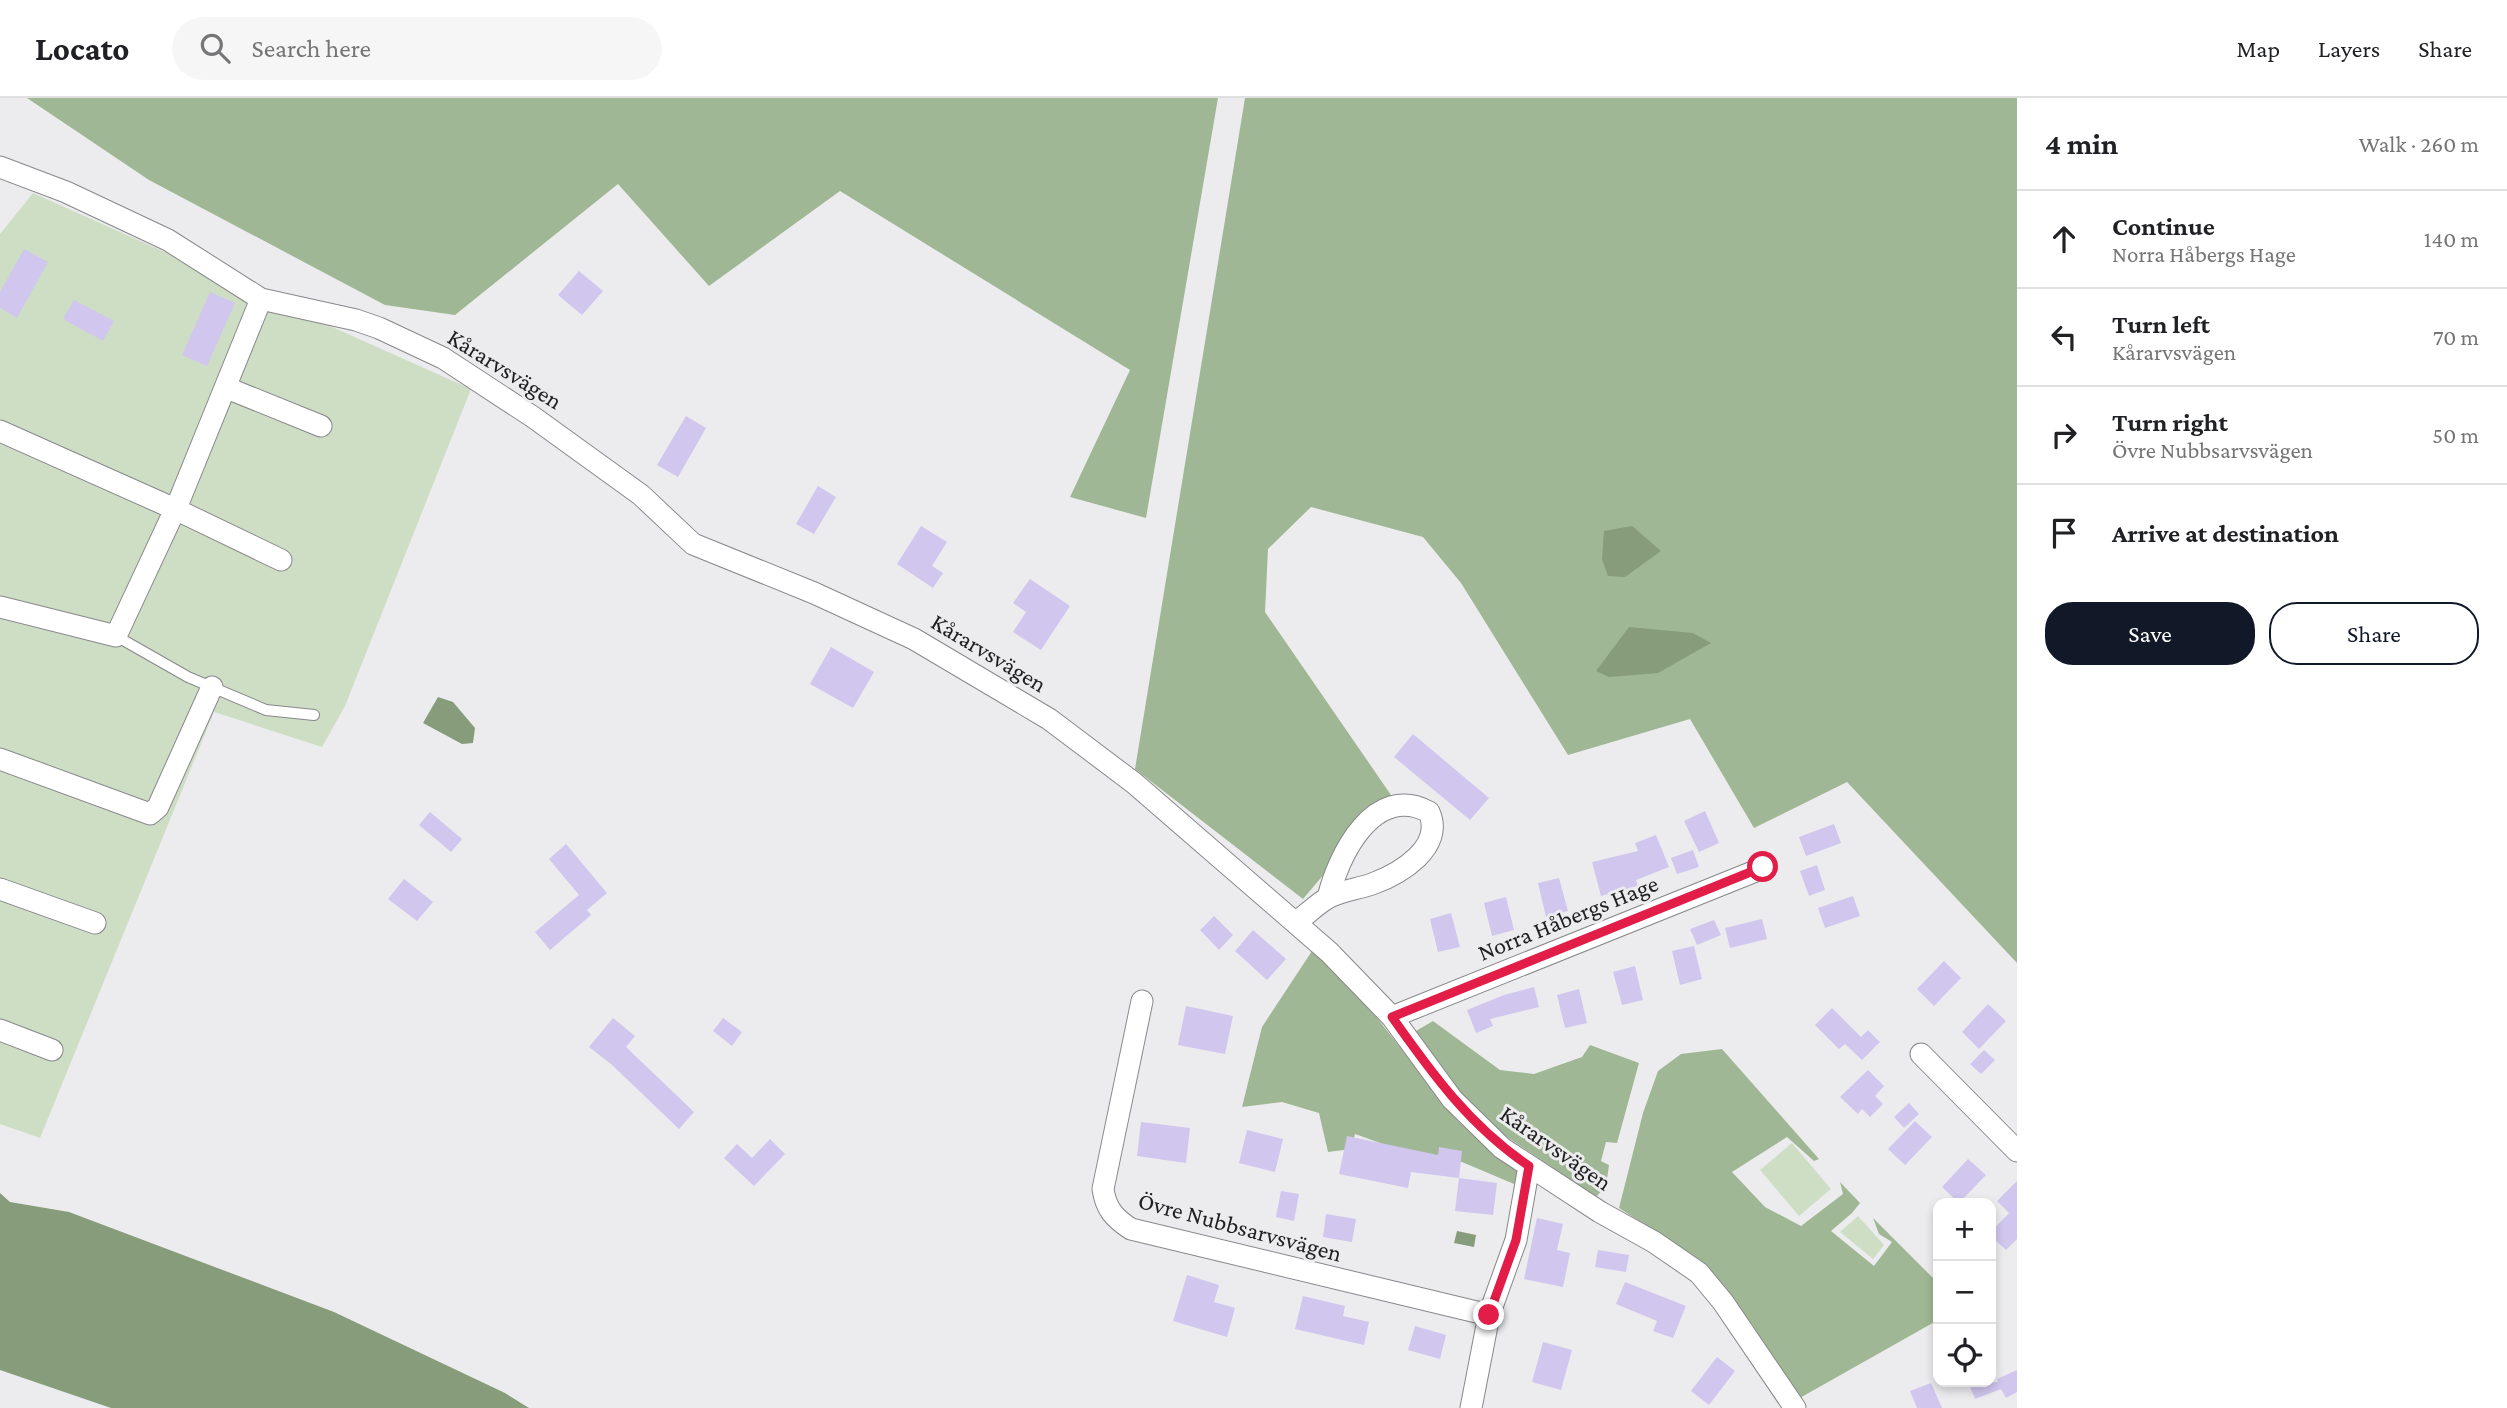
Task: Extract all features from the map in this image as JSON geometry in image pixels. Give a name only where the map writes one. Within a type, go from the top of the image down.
[{"type":"street","name":"Kårarvsvägen","points":[[0,167],[66,192],[168,240],[261,299],[356,320],[443,358],[533,416],[640,495],[693,544],[841,604],[914,639],[1049,719],[1133,783],[1296,922],[1354,976],[1392,1017],[1452,1099],[1484,1132],[1529,1166],[1600,1212],[1654,1242],[1699,1273],[1723,1302],[1795,1408]]},
{"type":"street","points":[[0,607],[116,636],[175,509],[227,388],[261,299]]},
{"type":"street","points":[[227,388],[321,426]]},
{"type":"street","points":[[0,431],[175,509],[281,560]]},
{"type":"street","points":[[0,758],[150,814],[158,807],[212,687]]},
{"type":"street","points":[[1296,922],[1328,898],[1388,878],[1411,863],[1432,836],[1433,820],[1429,813],[1418,806],[1404,805],[1392,807],[1367,822],[1349,843],[1340,860],[1328,898]]},
{"type":"street","name":"Norra Håbergs Hage","points":[[1392,1017],[1763,867]]},
{"type":"street","points":[[0,889],[95,923]]},
{"type":"street","name":"Övre Nubbsarvsvägen","points":[[1142,1000],[1103,1189],[1105,1203],[1119,1222],[1131,1229],[1489,1315]]},
{"type":"street","points":[[0,1030],[52,1050]]},
{"type":"street","points":[[1921,1054],[2017,1151]]},
{"type":"street","points":[[1471,1408],[1489,1315],[1516,1240],[1529,1166]]},
{"type":"lane","points":[[116,636],[188,677],[266,710],[314,715]]},
{"type":"shaded area","points":[[27,98],[1218,98],[1146,518],[1070,497],[1130,370],[840,191],[709,286],[618,184],[455,315],[385,305],[149,180]]},
{"type":"shaded area","points":[[1245,98],[2017,98],[2017,963],[1847,782],[1754,828],[1690,719],[1568,755],[1461,583],[1423,537],[1311,507],[1268,549],[1265,612],[1391,795],[1303,899],[1135,769]]},
{"type":"shaded area","points":[[33,193],[471,389],[345,706],[322,747],[214,712],[40,1138],[0,1124],[0,234]]},
{"type":"shaded area","points":[[1632,526],[1661,551],[1625,577],[1608,576],[1602,559],[1604,531]]},
{"type":"shaded area","points":[[1629,627],[1693,633],[1711,643],[1658,673],[1609,677],[1596,671]]},
{"type":"shaded area","points":[[438,697],[453,702],[475,728],[473,743],[462,744],[423,723]]},
{"type":"shaded area","points":[[1312,951],[1348,981],[1458,1121],[1520,1173],[1514,1184],[1462,1162],[1436,1163],[1355,1134],[1351,1149],[1328,1152],[1319,1113],[1282,1102],[1242,1107],[1262,1027]]},
{"type":"shaded area","points":[[1433,1021],[1500,1070],[1534,1074],[1582,1057],[1590,1045],[1639,1063],[1617,1143],[1606,1142],[1601,1161],[1609,1165],[1606,1186],[1596,1197],[1479,1118],[1416,1031]]},
{"type":"shaded area","points":[[1722,1049],[1819,1159],[1814,1161],[1787,1137],[1732,1172],[1765,1207],[1801,1226],[1843,1194],[1840,1182],[1860,1203],[1831,1231],[1874,1266],[1892,1242],[1879,1234],[1873,1218],[1933,1278],[1933,1323],[1798,1399],[1753,1326],[1707,1265],[1619,1208],[1643,1113],[1658,1071],[1681,1054]]},
{"type":"shaded area","points":[[1792,1143],[1831,1189],[1799,1216],[1760,1170]]},
{"type":"shaded area","points":[[0,1193],[10,1202],[69,1212],[334,1312],[505,1393],[529,1408],[111,1408],[0,1370]]},
{"type":"shaded area","points":[[1858,1216],[1884,1245],[1873,1259],[1840,1232]]},
{"type":"shaded area","points":[[1457,1231],[1476,1235],[1474,1247],[1454,1243]]},
{"type":"building","points":[[24,249],[48,262],[17,318],[0,308],[0,292]]},
{"type":"building","points":[[579,271],[603,291],[582,315],[558,295]]},
{"type":"building","points":[[210,292],[235,303],[207,366],[182,355]]},
{"type":"building","points":[[74,300],[114,321],[103,341],[63,319]]},
{"type":"building","points":[[686,416],[706,428],[678,477],[657,465]]},
{"type":"building","points":[[818,486],[836,497],[814,534],[796,524]]},
{"type":"building","points":[[921,526],[947,542],[932,566],[943,573],[933,588],[897,564]]},
{"type":"building","points":[[1030,579],[1070,606],[1041,650],[1013,632],[1026,612],[1013,603]]},
{"type":"building","points":[[831,647],[874,672],[853,708],[810,684]]},
{"type":"building","points":[[1413,734],[1489,798],[1470,820],[1394,757]]},
{"type":"building","points":[[1705,811],[1719,843],[1699,852],[1684,821]]},
{"type":"building","points":[[430,812],[462,839],[451,852],[419,825]]},
{"type":"building","points":[[1834,824],[1841,843],[1806,856],[1799,837]]},
{"type":"building","points":[[1656,835],[1669,867],[1636,880],[1638,886],[1601,896],[1592,862],[1638,851],[1635,843]]},
{"type":"building","points":[[566,844],[607,893],[587,910],[591,915],[550,950],[535,932],[579,895],[549,859]]},
{"type":"building","points":[[1693,850],[1699,867],[1677,874],[1671,858]]},
{"type":"building","points":[[1817,865],[1825,890],[1809,896],[1800,871]]},
{"type":"building","points":[[1559,878],[1568,911],[1546,917],[1538,883]]},
{"type":"building","points":[[404,879],[433,902],[417,921],[388,899]]},
{"type":"building","points":[[1853,896],[1860,916],[1825,928],[1818,908]]},
{"type":"building","points":[[1506,897],[1514,930],[1492,936],[1484,903]]},
{"type":"building","points":[[1451,913],[1460,947],[1438,952],[1430,919]]},
{"type":"building","points":[[1214,916],[1233,935],[1219,950],[1200,930]]},
{"type":"building","points":[[1762,919],[1767,939],[1730,948],[1725,928]]},
{"type":"building","points":[[1714,920],[1721,935],[1697,945],[1690,929]]},
{"type":"building","points":[[1253,930],[1286,959],[1267,980],[1235,951]]},
{"type":"building","points":[[1694,946],[1702,979],[1680,985],[1672,951]]},
{"type":"building","points":[[1944,961],[1961,978],[1934,1006],[1917,989]]},
{"type":"building","points":[[1635,966],[1643,1000],[1622,1005],[1613,972]]},
{"type":"building","points":[[1534,987],[1539,1007],[1490,1019],[1493,1026],[1476,1033],[1467,1010],[1504,995]]},
{"type":"building","points":[[1579,989],[1587,1023],[1565,1028],[1557,995]]},
{"type":"building","points":[[1988,1004],[2006,1021],[1979,1049],[1962,1032]]},
{"type":"building","points":[[1186,1006],[1233,1016],[1225,1054],[1178,1045]]},
{"type":"building","points":[[1832,1008],[1861,1037],[1868,1030],[1880,1042],[1862,1060],[1845,1044],[1839,1049],[1815,1025]]},
{"type":"building","points":[[613,1018],[635,1036],[626,1047],[694,1112],[679,1129],[611,1064],[589,1047]]},
{"type":"building","points":[[723,1018],[742,1032],[732,1046],[713,1031]]},
{"type":"building","points":[[1984,1050],[1995,1060],[1981,1074],[1970,1064]]},
{"type":"building","points":[[1868,1070],[1884,1086],[1875,1096],[1883,1104],[1870,1117],[1862,1109],[1858,1114],[1840,1097]]},
{"type":"building","points":[[1909,1103],[1919,1114],[1904,1128],[1894,1117]]},
{"type":"building","points":[[1915,1121],[1932,1137],[1905,1165],[1888,1149]]},
{"type":"building","points":[[1141,1122],[1190,1128],[1186,1163],[1137,1156]]},
{"type":"building","points":[[1247,1130],[1283,1139],[1275,1172],[1239,1163]]},
{"type":"building","points":[[1347,1136],[1438,1155],[1439,1147],[1462,1151],[1459,1178],[1411,1172],[1408,1188],[1339,1174]]},
{"type":"building","points":[[770,1139],[785,1154],[754,1186],[724,1158],[737,1144],[752,1158]]},
{"type":"building","points":[[1968,1159],[1986,1175],[1964,1198],[1954,1198],[1942,1187]]},
{"type":"building","points":[[1459,1178],[1497,1183],[1493,1215],[1455,1211]]},
{"type":"building","points":[[2017,1181],[2017,1239],[2006,1250],[1996,1241],[1996,1227],[2009,1213],[1997,1201]]},
{"type":"building","points":[[1281,1191],[1299,1194],[1294,1221],[1276,1217]]},
{"type":"building","points":[[1326,1214],[1356,1219],[1352,1242],[1323,1237]]},
{"type":"building","points":[[1537,1218],[1563,1224],[1557,1250],[1570,1253],[1563,1287],[1524,1279]]},
{"type":"building","points":[[1598,1250],[1629,1255],[1626,1272],[1595,1267]]},
{"type":"building","points":[[1187,1275],[1219,1285],[1214,1302],[1235,1308],[1227,1337],[1173,1321]]},
{"type":"building","points":[[1625,1282],[1686,1306],[1673,1338],[1653,1331],[1657,1321],[1616,1304]]},
{"type":"building","points":[[1303,1296],[1345,1306],[1343,1316],[1369,1322],[1364,1345],[1295,1329]]},
{"type":"building","points":[[1415,1326],[1446,1335],[1440,1359],[1408,1350]]},
{"type":"building","points":[[1543,1342],[1572,1350],[1561,1390],[1532,1382]]},
{"type":"building","points":[[1717,1357],[1735,1371],[1709,1405],[1691,1391]]},
{"type":"building","points":[[2017,1370],[2017,1392],[2006,1398],[2001,1389],[1975,1399],[1970,1387],[1996,1387],[1997,1379]]},
{"type":"building","points":[[1931,1383],[1942,1408],[1917,1408],[1910,1391]]},
{"type":"route","points":[[1489,1315],[1516,1240],[1529,1166],[1502,1148],[1452,1099],[1392,1017],[1763,867]]}]
